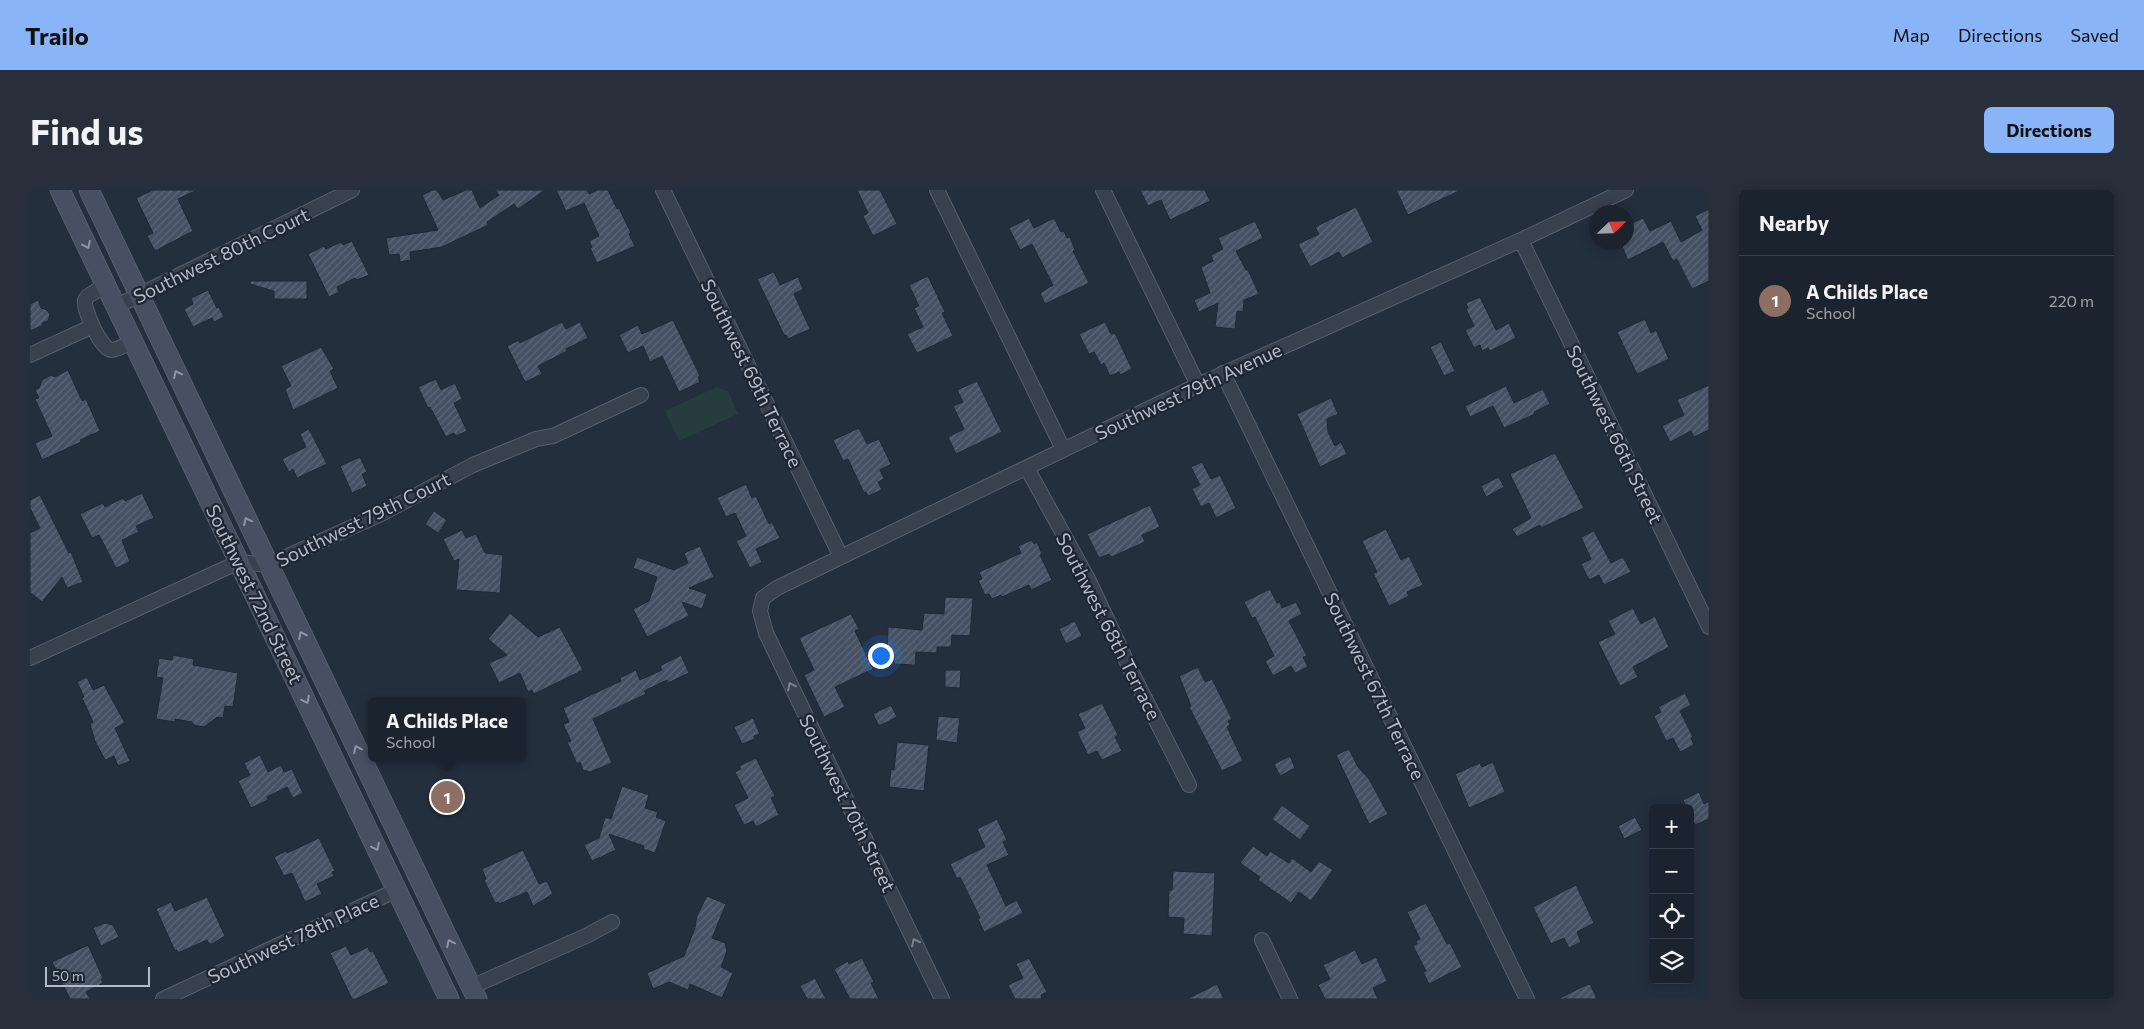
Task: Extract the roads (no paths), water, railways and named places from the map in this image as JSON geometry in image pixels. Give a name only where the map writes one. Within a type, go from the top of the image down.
[{"type":"main road","name":"Southwest 72nd Street","points":[[60,190],[449,999]]},
{"type":"main road","name":"Southwest 72nd Street","points":[[89,190],[474,993]]},
{"type":"street","name":"Southwest 80th Court","points":[[117,306],[352,190]]},
{"type":"street","name":"Southwest 69th Terrace","points":[[663,190],[841,557]]},
{"type":"street","points":[[937,190],[1063,449]]},
{"type":"street","points":[[1103,190],[1198,385]]},
{"type":"street","name":"Southwest 79th Avenue","points":[[760,605],[763,598],[768,594],[787,584],[1063,449],[1224,373],[1521,240],[1626,190]]},
{"type":"street","name":"Southwest 66th Street","points":[[1521,240],[1709,627]]},
{"type":"street","points":[[106,285],[88,296],[85,300],[85,308],[93,326],[103,344],[109,349],[114,350],[133,341]]},
{"type":"street","points":[[30,356],[93,326]]},
{"type":"street","name":"Southwest 67th Terrace","points":[[1224,373],[1528,999]]},
{"type":"street","name":"Southwest 79th Court","points":[[239,562],[268,565],[381,514],[480,462],[536,439],[553,436],[641,395]]},
{"type":"street","name":"Southwest 68th Terrace","points":[[1027,468],[1088,579],[1134,677],[1189,785]]},
{"type":"street","points":[[30,658],[239,562]]},
{"type":"street","name":"Southwest 70th Street","points":[[760,605],[761,618],[766,633],[939,993]]},
{"type":"street","name":"Southwest 78th Place","points":[[163,999],[397,890]]},
{"type":"street","points":[[474,993],[612,922]]},
{"type":"street","points":[[1262,940],[1290,999]]},
{"type":"place","name":"A Childs Place","points":[[447,797]]}]
